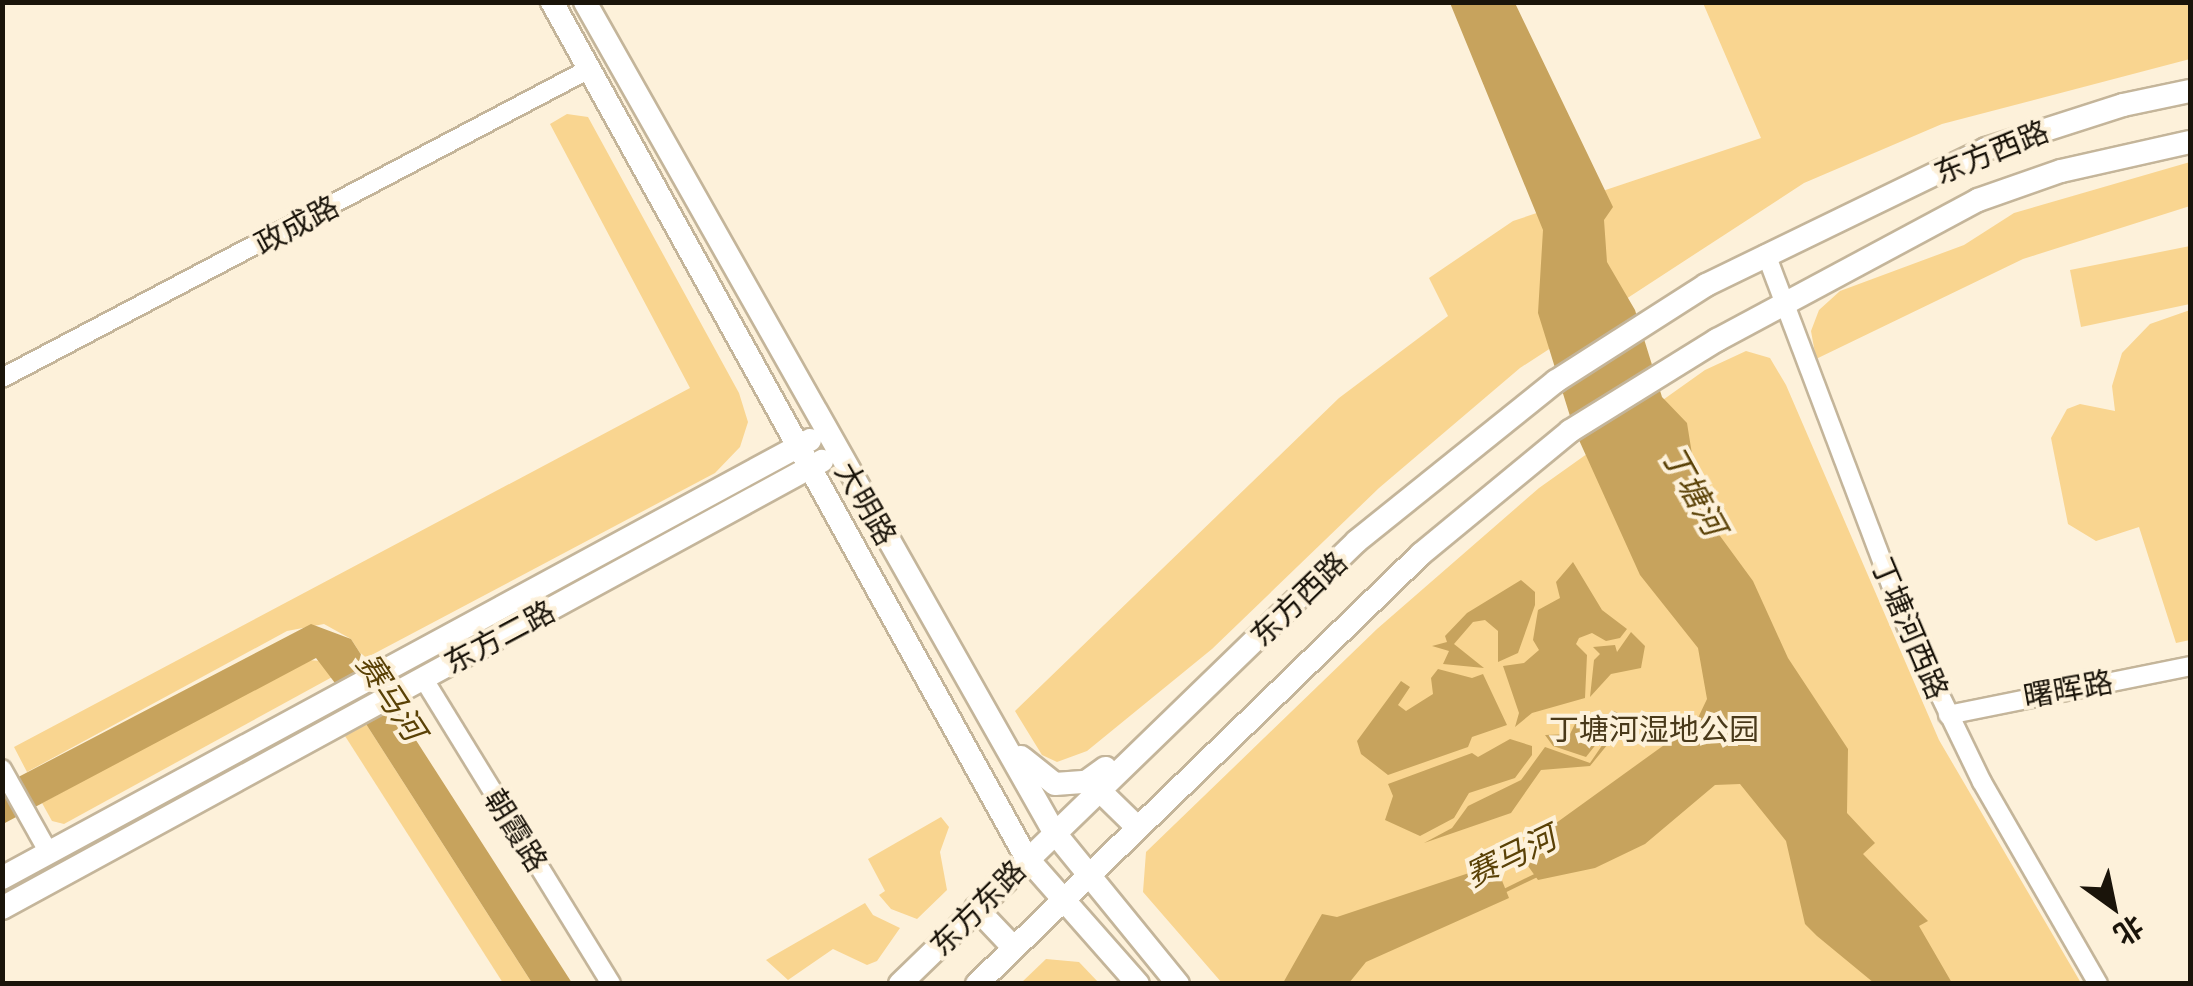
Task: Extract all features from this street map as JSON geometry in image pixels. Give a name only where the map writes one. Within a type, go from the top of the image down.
[{"type":"main road","name":"大明路","points":[[552,2],[1026,857],[1138,984]]},
{"type":"main road","name":"大明路","points":[[585,2],[1054,832],[1086,876],[1178,984]]},
{"type":"main road","name":"东方西路","points":[[1054,832],[1357,541],[1556,381],[1644,323],[1766,254],[1986,149],[2123,105],[2190,91]]},
{"type":"main road","name":"东方西路","points":[[1086,876],[1421,554],[1570,431],[1786,301],[1978,200],[2061,171],[2190,142]]},
{"type":"main road","points":[[750,472],[780,441],[776,406]]},
{"type":"main road","name":"东方二路","points":[[2,878],[798,446],[832,442]]},
{"type":"main road","name":"东方二路","points":[[2,908],[773,489],[810,468],[832,442]]},
{"type":"main road","points":[[773,489],[804,485],[833,509]]},
{"type":"main road","points":[[997,730],[1034,773],[1055,784],[1086,782],[1157,732]]},
{"type":"main road","points":[[1098,789],[1137,827]]},
{"type":"main road","name":"东方东路","points":[[900,984],[1054,832]]},
{"type":"main road","name":"东方东路","points":[[976,984],[1086,876]]},
{"type":"main road","points":[[976,908],[1014,948]]},
{"type":"street","name":"政成路","points":[[2,378],[589,69]]},
{"type":"street","name":"丁塘河西路","points":[[1766,254],[1906,625],[1948,715],[2098,984]]},
{"type":"street","name":"曙晖路","points":[[1948,715],[2190,666]]},
{"type":"street","name":"朝霞路","points":[[423,678],[611,984]]},
{"type":"street","points":[[4,771],[49,853]]},
{"type":"green space","points":[[1703,3],[2190,3],[2190,59],[1942,124],[1804,183],[1520,368],[1379,488],[1212,649],[1087,751],[1057,762],[1042,755],[1015,711],[1339,398],[1448,316],[1429,278],[1513,221],[1761,138]]},
{"type":"green space","points":[[567,114],[588,117],[739,393],[748,422],[740,447],[715,473],[364,659],[351,639],[324,624],[287,631],[27,772],[14,747],[690,388],[550,124]]},
{"type":"green space","points":[[2190,162],[2190,206],[2023,259],[1816,359],[1811,331],[1819,310],[1840,291],[1964,245],[2014,213]]},
{"type":"green space","points":[[2190,246],[2190,304],[2081,327],[2070,270]]},
{"type":"green space","points":[[2190,310],[2190,640],[2176,643],[2139,527],[2096,541],[2068,524],[2051,438],[2067,409],[2080,404],[2115,411],[2112,386],[2122,353],[2150,324]]},
{"type":"green space","name":"丁塘河湿地公园","points":[[1746,351],[1770,358],[1786,385],[1939,740],[2081,983],[1222,983],[1143,892],[1146,852],[1377,629],[1539,488],[1705,370]]},
{"type":"green space","points":[[306,660],[324,661],[334,676],[64,824],[52,821],[42,803]]},
{"type":"green space","points":[[366,724],[532,983],[503,983],[345,736]]},
{"type":"green space","points":[[941,817],[949,827],[940,852],[947,890],[917,919],[891,909],[879,895],[885,891],[868,859]]},
{"type":"green space","points":[[865,903],[873,915],[900,928],[877,961],[867,965],[833,949],[788,980],[766,960]]},
{"type":"green space","points":[[1046,959],[1079,962],[1099,983],[1021,983]]},
{"type":"water","name":"丁塘河","points":[[1450,3],[1515,3],[1613,207],[1604,220],[1607,262],[1635,310],[1662,397],[1687,423],[1701,510],[1753,581],[1788,658],[1848,749],[1847,813],[1875,843],[1863,854],[1928,921],[1919,926],[1952,983],[1874,983],[1817,936],[1805,924],[1786,841],[1740,784],[1715,785],[1645,844],[1595,868],[1538,880],[1528,866],[1528,854],[1545,831],[1696,722],[1707,699],[1698,648],[1640,575],[1574,429],[1538,313],[1543,230]]},
{"type":"water","points":[[1573,562],[1602,610],[1627,629],[1620,638],[1606,641],[1592,633],[1579,638],[1576,644],[1587,655],[1585,698],[1532,713],[1515,727],[1519,713],[1503,666],[1524,663],[1539,650],[1533,640],[1538,610],[1560,598],[1556,582]]},
{"type":"water","points":[[1521,580],[1535,592],[1535,605],[1518,653],[1498,662],[1498,631],[1485,620],[1473,622],[1454,644],[1484,668],[1443,664],[1449,651],[1432,646],[1447,642],[1445,636],[1467,613]]},
{"type":"water","points":[[311,624],[351,639],[572,983],[532,983],[366,724],[316,658],[3,824],[3,785]]},
{"type":"water","points":[[1631,632],[1645,646],[1641,668],[1611,674],[1590,697],[1594,660],[1600,654],[1593,647],[1615,645],[1617,652]]},
{"type":"water","points":[[1438,669],[1472,678],[1483,674],[1507,725],[1472,737],[1468,747],[1388,775],[1361,754],[1357,741],[1401,681],[1410,687],[1398,705],[1406,711],[1433,694],[1431,678]]},
{"type":"water","points":[[1614,711],[1622,715],[1621,728],[1590,766],[1541,770],[1511,813],[1424,843],[1452,828],[1468,806],[1521,780],[1545,747],[1590,763],[1616,725],[1608,715]]},
{"type":"water","points":[[1601,715],[1609,728],[1586,757],[1553,746],[1545,735],[1570,734],[1577,720]]},
{"type":"water","points":[[1510,739],[1532,746],[1532,755],[1515,778],[1469,793],[1454,818],[1420,836],[1385,820],[1393,796],[1388,784],[1472,753],[1478,757]]},
{"type":"water","points":[[1484,868],[1499,873],[1509,898],[1366,962],[1349,983],[1283,983],[1322,914],[1337,917]]},
{"type":"waterway","name":"赛马河","points":[[1502,892],[1539,874]]}]
